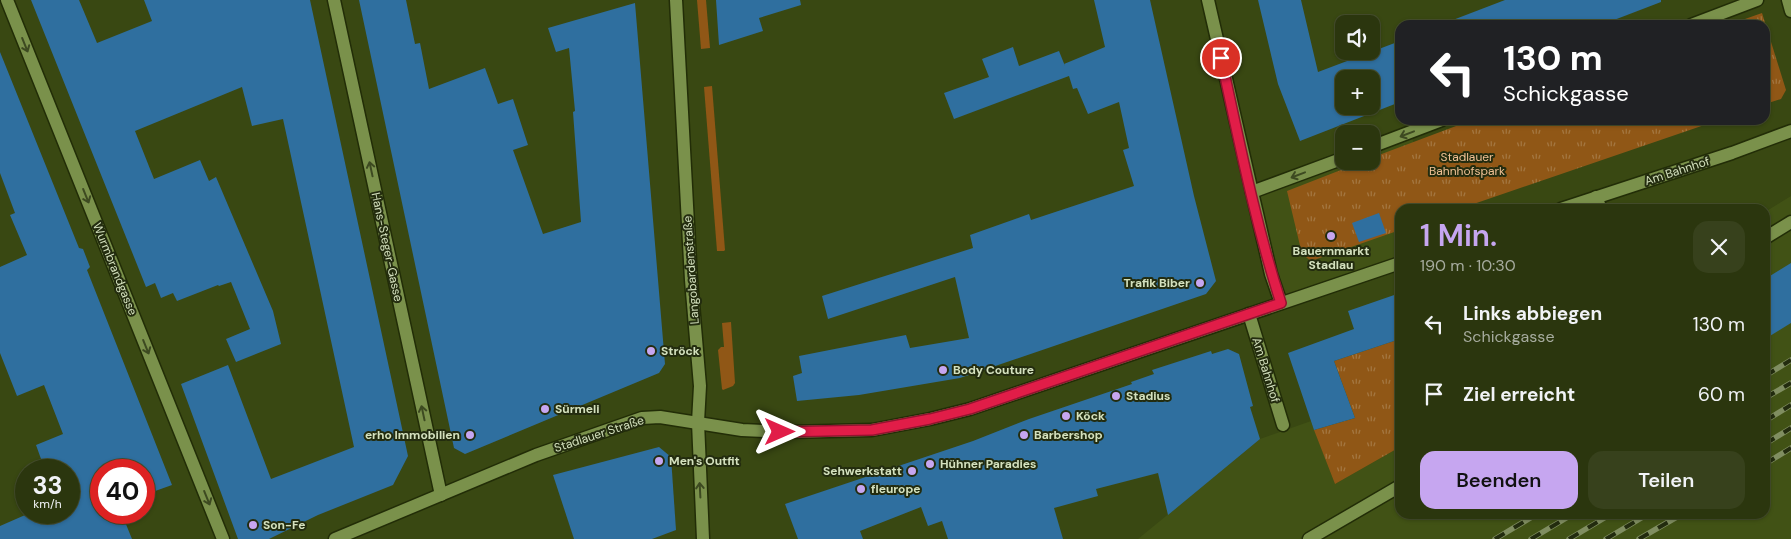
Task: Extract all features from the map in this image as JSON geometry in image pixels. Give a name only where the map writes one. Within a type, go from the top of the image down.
[{"type":"street","name":"Wurmbrandgasse","points":[[7,0],[223,539]]},
{"type":"street","name":"Hans-Steger-Gasse","points":[[334,0],[441,495]]},
{"type":"street","name":"Langobardenstraße","points":[[676,0],[691,280],[700,386],[698,422],[703,539]]},
{"type":"street","points":[[1208,0],[1271,274],[1281,303],[1395,265]]},
{"type":"street","points":[[1704,20],[1757,0]]},
{"type":"street","points":[[1788,0],[1791,11]]},
{"type":"street","points":[[1380,144],[1429,125]]},
{"type":"street","name":"Am Bahnhof","points":[[1598,203],[1791,131]]},
{"type":"street","points":[[1252,192],[1335,161]]},
{"type":"street","points":[[1770,235],[1791,222]]},
{"type":"street","name":"Stadlauer Straße","points":[[335,539],[536,456],[642,418],[660,417],[742,430],[788,432],[872,430],[970,409],[1281,303]]},
{"type":"street","name":"Am Bahnhof","points":[[1248,314],[1283,425]]},
{"type":"street","points":[[1309,539],[1395,489]]},
{"type":"shaded area","name":"Bauernmarkt Stadlau","points":[[1410,133],[1437,204],[1395,204],[1395,265],[1281,303],[1252,192],[1335,164],[1335,170],[1380,170],[1380,144]]},
{"type":"shaded area","points":[[1791,196],[1791,539],[1138,539],[1260,439],[1311,421],[1335,484],[1395,450],[1395,519],[1770,519],[1770,209]]},
{"type":"green space","points":[[697,0],[706,0],[710,48],[701,49]]},
{"type":"green space","points":[[1762,13],[1764,20],[1742,20]]},
{"type":"green space","points":[[1770,39],[1786,90],[1781,99],[1770,102]]},
{"type":"green space","points":[[712,86],[724,251],[717,251],[704,87]]},
{"type":"green space","name":"Stadlauer Bahnhofspark","points":[[1459,125],[1704,125],[1474,204],[1395,204],[1395,232],[1311,261],[1302,254],[1287,191],[1341,170],[1380,170],[1380,155]]},
{"type":"green space","points":[[731,322],[735,383],[733,386],[723,390],[718,350],[724,347],[722,323]]},
{"type":"green space","points":[[1395,341],[1395,450],[1335,484],[1314,430],[1355,418],[1334,361]]},
{"type":"building","points":[[31,0],[79,0],[97,43],[152,21],[144,0],[310,0],[408,456],[393,485],[318,515],[269,539],[238,539],[181,384],[228,365],[271,479],[354,447],[283,119],[252,126],[242,87],[135,131],[154,179],[200,160],[209,181],[216,177],[273,311],[281,344],[236,362],[226,339],[250,329],[231,282],[177,301],[173,293],[161,298],[155,283],[146,287]]},
{"type":"building","points":[[359,0],[406,0],[415,44],[420,43],[429,89],[485,68],[498,104],[513,99],[528,145],[513,150],[543,234],[581,222],[573,112],[575,111],[569,48],[556,52],[548,28],[635,3],[665,364],[659,373],[465,454],[454,448]]},
{"type":"building","points":[[716,0],[800,0],[801,5],[759,18],[763,31],[719,45]]},
{"type":"building","points":[[1094,0],[1150,0],[1194,196],[1216,281],[1206,294],[960,378],[859,395],[797,401],[793,376],[802,373],[799,356],[906,335],[910,348],[969,338],[955,277],[828,319],[822,296],[973,248],[970,235],[1029,214],[1031,220],[1134,186],[1123,150],[1129,148],[1119,102],[1088,114],[1077,88],[1073,89],[1069,76],[954,119],[944,93],[989,77],[982,59],[1013,47],[1019,66],[1059,51],[1064,64],[1105,47]]},
{"type":"building","points":[[1258,0],[1301,0],[1318,72],[1350,60],[1380,60],[1380,49],[1395,43],[1395,104],[1380,110],[1380,70],[1335,70],[1335,115],[1367,115],[1341,125],[1335,125],[1335,127],[1300,141],[1278,84]]},
{"type":"building","points":[[1505,0],[1661,0],[1661,2],[1614,20],[1453,20]]},
{"type":"building","points":[[0,52],[79,248],[83,249],[90,267],[87,270],[172,485],[155,491],[155,459],[90,459],[90,524],[126,524],[132,539],[0,539],[0,526],[15,519],[15,524],[80,524],[80,459],[41,459],[36,445],[63,434],[44,385],[17,396],[0,353],[0,267],[27,255],[10,215],[15,213],[0,173]]},
{"type":"building","points":[[1379,213],[1386,233],[1359,242],[1352,223]]},
{"type":"building","points":[[1791,263],[1791,323],[1770,336],[1770,276]]},
{"type":"building","points":[[1395,295],[1395,341],[1334,361],[1355,418],[1314,430],[1288,353],[1354,329],[1348,311]]},
{"type":"building","points":[[1228,349],[1239,354],[1253,406],[1250,407],[1260,439],[1168,515],[1158,473],[1096,489],[1098,496],[1054,508],[1063,539],[948,539],[942,521],[928,526],[921,507],[860,531],[863,539],[798,539],[785,504],[973,441],[1029,419],[1132,384],[1131,382],[1154,374],[1152,370],[1211,351],[1212,354]]},
{"type":"building","points":[[659,447],[671,457],[676,530],[652,539],[574,539],[553,475]]},
{"type":"railway","points":[[1770,373],[1791,360]]},
{"type":"railway","points":[[1770,395],[1791,383]]},
{"type":"railway","points":[[1770,418],[1791,405]]},
{"type":"railway","points":[[1770,441],[1791,428]]},
{"type":"railway","points":[[1770,461],[1791,448]]},
{"type":"railway","points":[[1495,539],[1529,519]]},
{"type":"railway","points":[[1531,539],[1565,519]]},
{"type":"railway","points":[[1569,539],[1603,519]]},
{"type":"railway","points":[[1606,539],[1640,519]]},
{"type":"railway","points":[[1639,539],[1673,519]]},
{"type":"place","name":"Bauernmarkt Stadlau","points":[[1331,236]]},
{"type":"place","name":"Trafik Biber","points":[[1200,283]]},
{"type":"place","name":"Ströck","points":[[651,351]]},
{"type":"place","name":"Body Couture","points":[[943,370]]},
{"type":"place","name":"Stadius","points":[[1116,396]]},
{"type":"place","name":"Sürmeli","points":[[545,409]]},
{"type":"place","name":"Köck","points":[[1066,416]]},
{"type":"place","name":"erho Immobilien","points":[[470,435]]},
{"type":"place","name":"Barbershop","points":[[1024,435]]},
{"type":"place","name":"Men's Outfit","points":[[659,461]]},
{"type":"place","name":"Hühner Paradies","points":[[930,464]]},
{"type":"place","name":"Sehwerkstatt","points":[[912,471]]},
{"type":"place","name":"fleurope","points":[[861,489]]},
{"type":"place","name":"Son-Fe","points":[[253,525]]},
{"type":"route","points":[[780,432],[872,430],[944,416],[970,409],[1281,303],[1271,274],[1221,58]]}]
